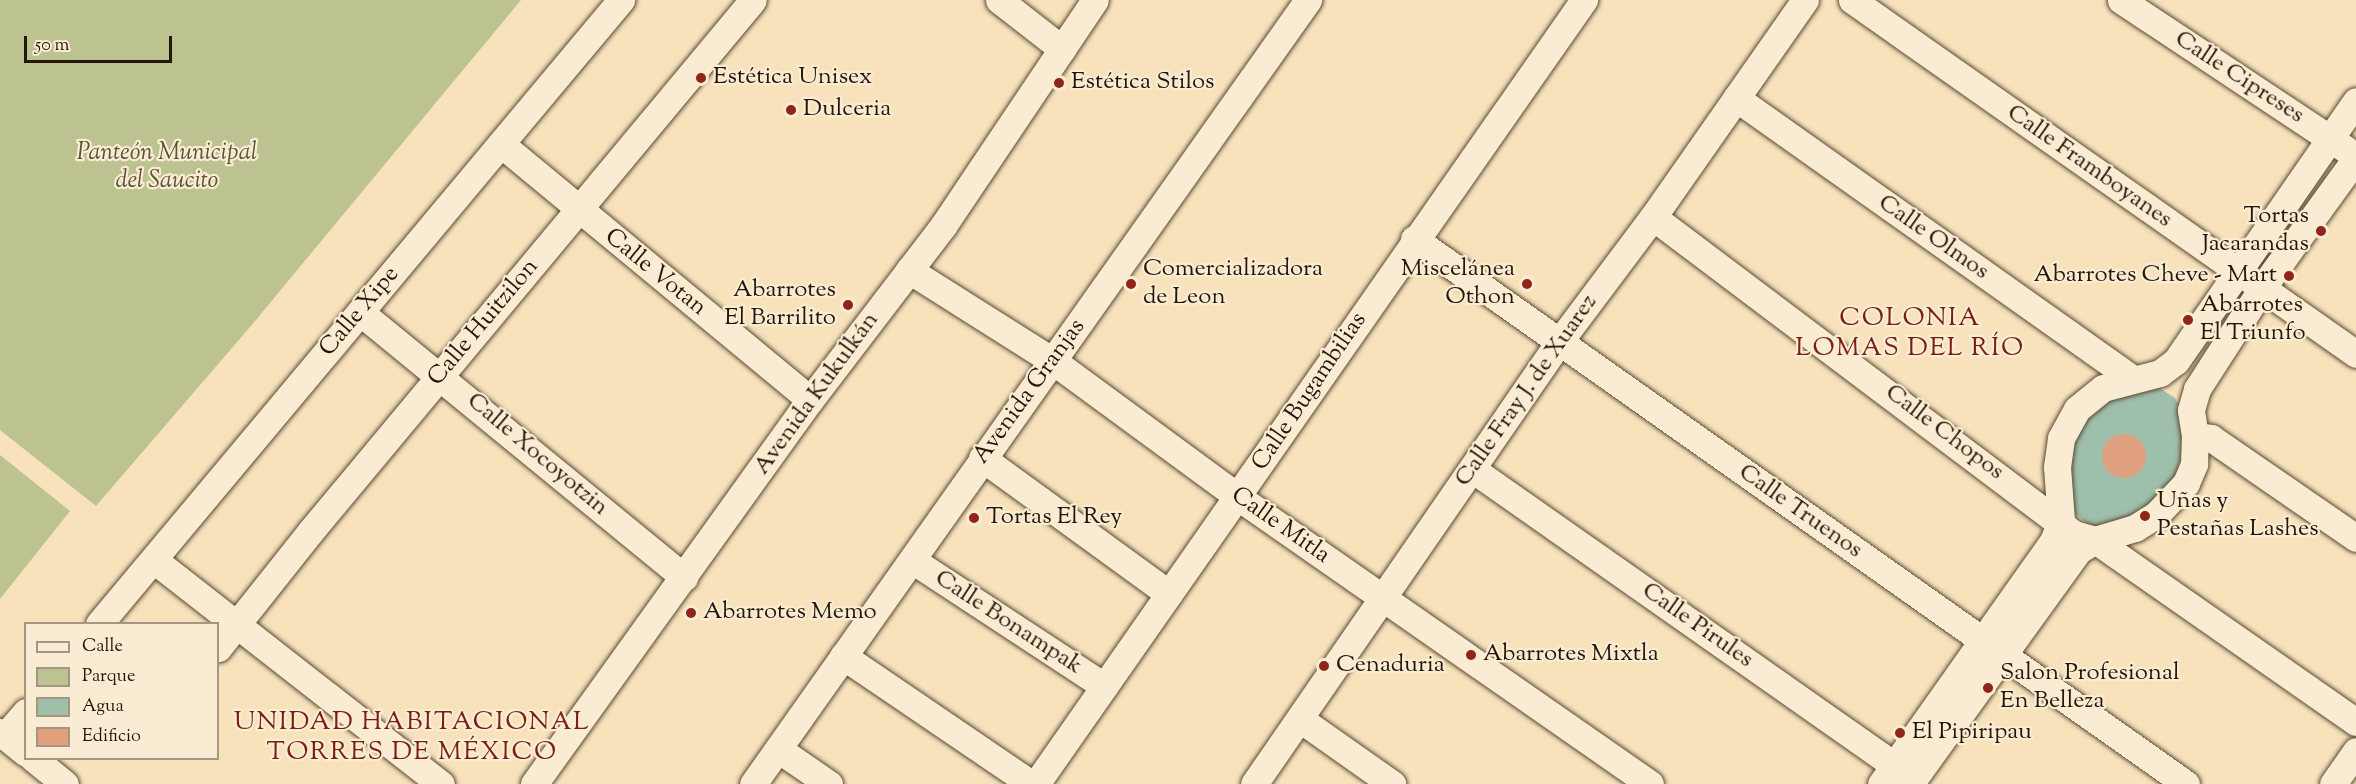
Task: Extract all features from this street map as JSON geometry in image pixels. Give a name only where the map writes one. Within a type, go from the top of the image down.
[{"type":"street","name":"Calle Xipe","points":[[101,622],[621,0]]},
{"type":"street","name":"Calle Huitzilon","points":[[219,647],[440,375],[753,0]]},
{"type":"street","points":[[999,0],[1062,49]]},
{"type":"street","name":"Avenida Kukulkán","points":[[534,784],[810,400],[909,270],[1095,0]]},
{"type":"street","name":"Avenida Granjas","points":[[753,784],[1308,0]]},
{"type":"street","name":"Calle Bugambilias","points":[[1036,784],[1238,497],[1414,239],[1584,0]]},
{"type":"street","name":"Calle Fray J. de Xuarez","points":[[1254,784],[1384,599],[1559,342],[1653,217],[1805,0]]},
{"type":"street","name":"Calle Framboyanes","points":[[1852,0],[2237,273],[2356,354]]},
{"type":"street","name":"Calle Cipreses","points":[[2121,0],[2356,157]]},
{"type":"street","name":"Calle Olmos","points":[[1736,98],[2131,378]]},
{"type":"street","points":[[1904,779],[1992,647],[2053,541],[2061,521],[2057,467],[2061,438],[2077,409],[2103,388],[2131,378],[2160,373],[2176,361],[2356,100]]},
{"type":"street","name":"Calle Votan","points":[[501,144],[810,400]]},
{"type":"street","points":[[1992,647],[2079,550],[2095,540],[2135,528],[2173,499],[2194,464],[2193,423],[2197,389],[2262,288],[2356,157]]},
{"type":"street","name":"Calle Chopos","points":[[1653,217],[2061,521]]},
{"type":"street","name":"Calle Truenos","points":[[1414,239],[2186,784]]},
{"type":"street","name":"Calle Mitla","points":[[909,270],[1053,361],[1238,497],[1650,784]]},
{"type":"street","name":"Calle Xocoyotzin","points":[[360,312],[440,375],[684,577]]},
{"type":"street","points":[[2160,373],[2178,385],[2193,423],[2211,438],[2356,538]]},
{"type":"street","points":[[982,458],[1169,594]]},
{"type":"street","name":"Calle Pirules","points":[[1472,469],[1904,779]]},
{"type":"street","points":[[2061,521],[2074,534],[2095,540],[2356,723]]},
{"type":"street","points":[[154,560],[441,784]]},
{"type":"street","name":"Calle Bonampak","points":[[912,560],[1104,686]]},
{"type":"street","points":[[843,656],[1031,784]]},
{"type":"street","points":[[13,748],[24,718]]},
{"type":"street","points":[[1300,719],[1392,784]]},
{"type":"street","points":[[778,749],[829,784]]},
{"type":"street","points":[[2333,784],[2356,751]]},
{"type":"street","points":[[30,760],[65,784]]},
{"type":"green space","name":"Panteón Municipal del Saucito","points":[[0,0],[521,0],[250,327],[96,506],[0,430]]},
{"type":"green space","points":[[0,455],[70,511],[0,599]]},
{"type":"water","points":[[2156,386],[2175,398],[2182,411],[2185,435],[2177,476],[2160,499],[2112,529],[2090,526],[2071,510],[2069,448],[2083,416],[2107,396]]},
{"type":"building","points":[[2124,434],[2133,435],[2140,440],[2145,447],[2145,465],[2140,472],[2133,477],[2124,478],[2115,477],[2108,472],[2103,465],[2102,456],[2103,447],[2108,440],[2115,435]]},
{"type":"place","name":"Estética Unisex","points":[[701,78]]},
{"type":"place","name":"Estética Stilos","points":[[1059,83]]},
{"type":"place","name":"Dulceria","points":[[791,110]]},
{"type":"place","name":"Tortas Jacarandas","points":[[2321,231]]},
{"type":"place","name":"Abarrotes Cheve - Mart","points":[[2289,276]]},
{"type":"place","name":"Comercializadora de Leon","points":[[1131,284]]},
{"type":"place","name":"Miscelánea Othon","points":[[1527,284]]},
{"type":"place","name":"Abarrotes El Barrilito","points":[[848,305]]},
{"type":"place","name":"Abarrotes El Triunfo","points":[[2188,320]]},
{"type":"place","name":"Uñas y Pestañas Lashes","points":[[2145,516]]},
{"type":"place","name":"Tortas El Rey","points":[[974,518]]},
{"type":"place","name":"Abarrotes Memo","points":[[691,613]]},
{"type":"place","name":"Abarrotes Mixtla","points":[[1471,655]]},
{"type":"place","name":"Cenaduria","points":[[1324,666]]},
{"type":"place","name":"Salon Profesional En Belleza","points":[[1988,688]]},
{"type":"place","name":"El Pipiripau","points":[[1900,733]]},
{"type":"district","name":"COLONIA LOMAS DEL RÍO","points":[[1910,334]]},
{"type":"district","name":"UNIDAD HABITACIONAL TORRES DE MÉXICO","points":[[412,738]]}]
